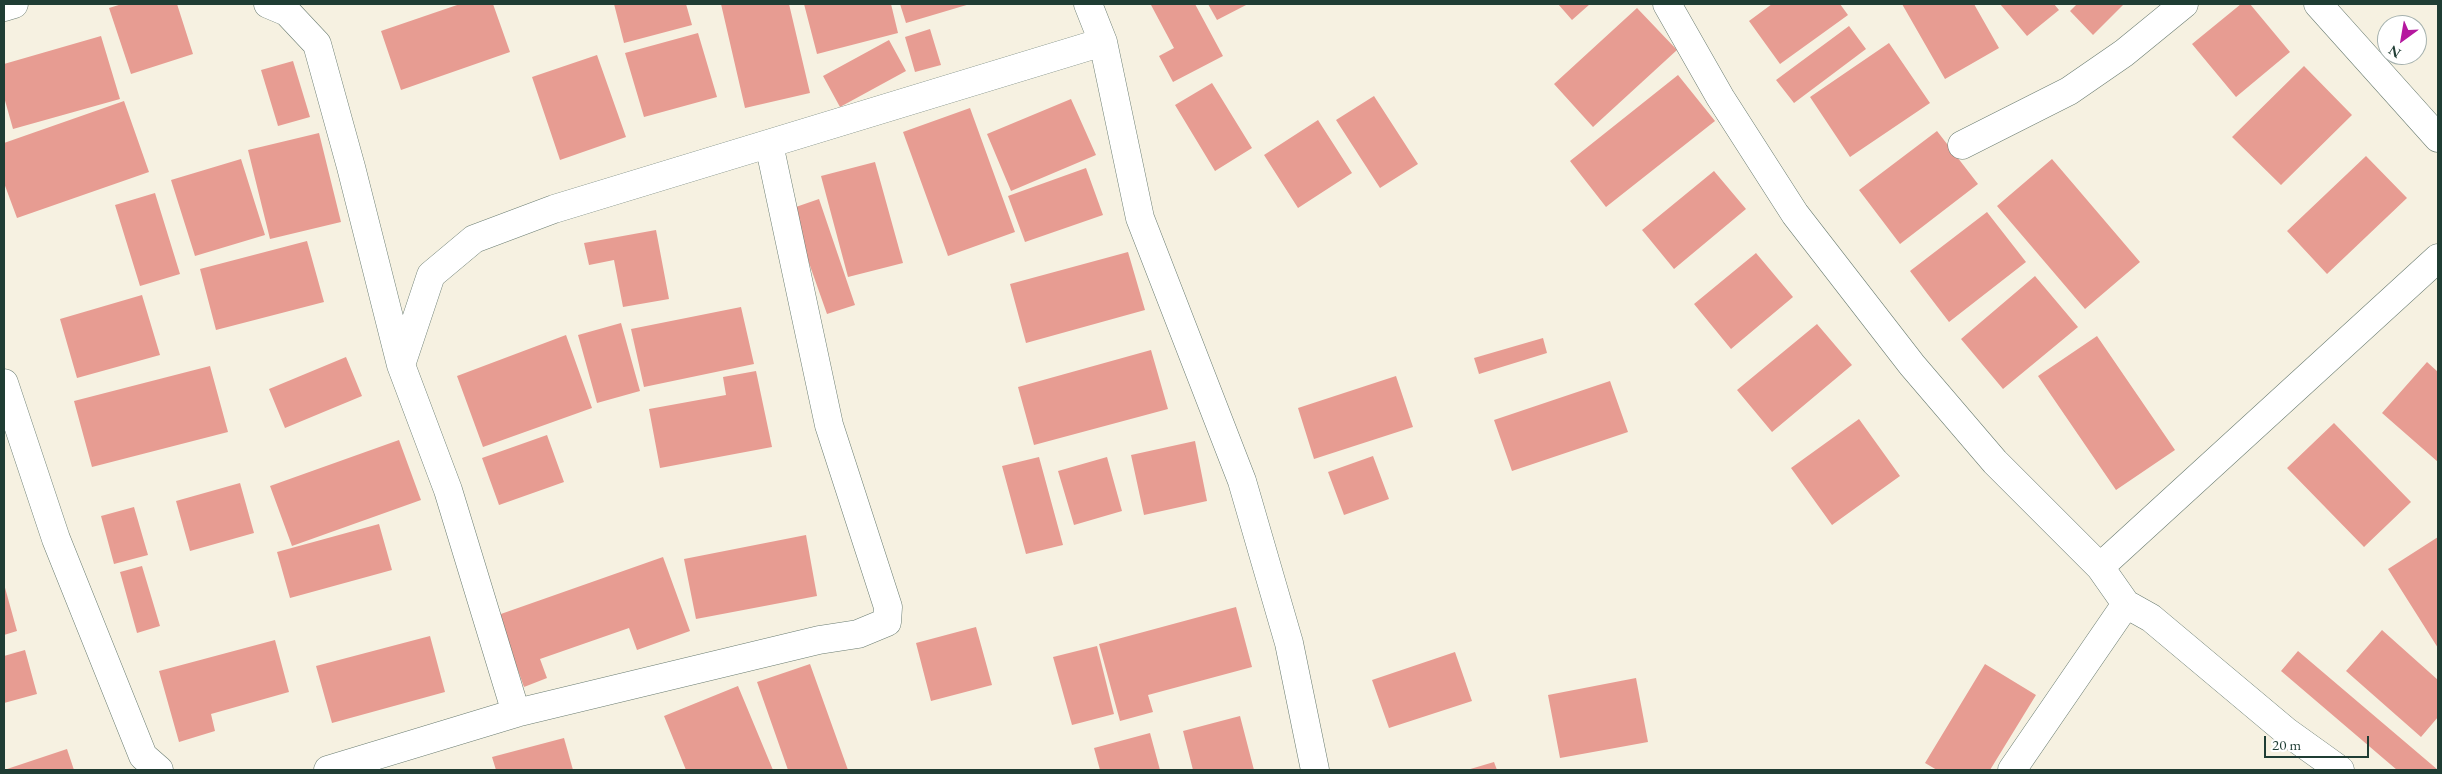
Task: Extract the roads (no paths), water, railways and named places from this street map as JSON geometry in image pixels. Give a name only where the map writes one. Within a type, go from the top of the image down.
[{"type":"street","points":[[4,7],[14,4]]},
{"type":"street","points":[[268,4],[287,12],[317,44],[351,167],[401,365],[448,490],[516,713]]},
{"type":"street","points":[[1088,4],[1103,42],[1140,218],[1242,481],[1289,643],[1315,770]]},
{"type":"street","points":[[1666,4],[1720,97],[1795,214],[1912,365],[1995,462],[2100,566],[2126,604],[2151,618],[2287,732],[2340,770]]},
{"type":"street","points":[[1962,145],[2069,90],[2124,53],[2184,4]]},
{"type":"street","points":[[2318,4],[2438,138]]},
{"type":"street","points":[[401,365],[431,275],[474,240],[554,209],[1103,42]]},
{"type":"street","points":[[328,770],[516,713],[819,640],[858,634],[887,622],[888,607],[829,425],[769,144]]},
{"type":"street","points":[[2100,566],[2438,258]]},
{"type":"street","points":[[4,383],[56,539],[142,756],[159,770]]},
{"type":"street","points":[[2012,770],[2126,604]]}]
